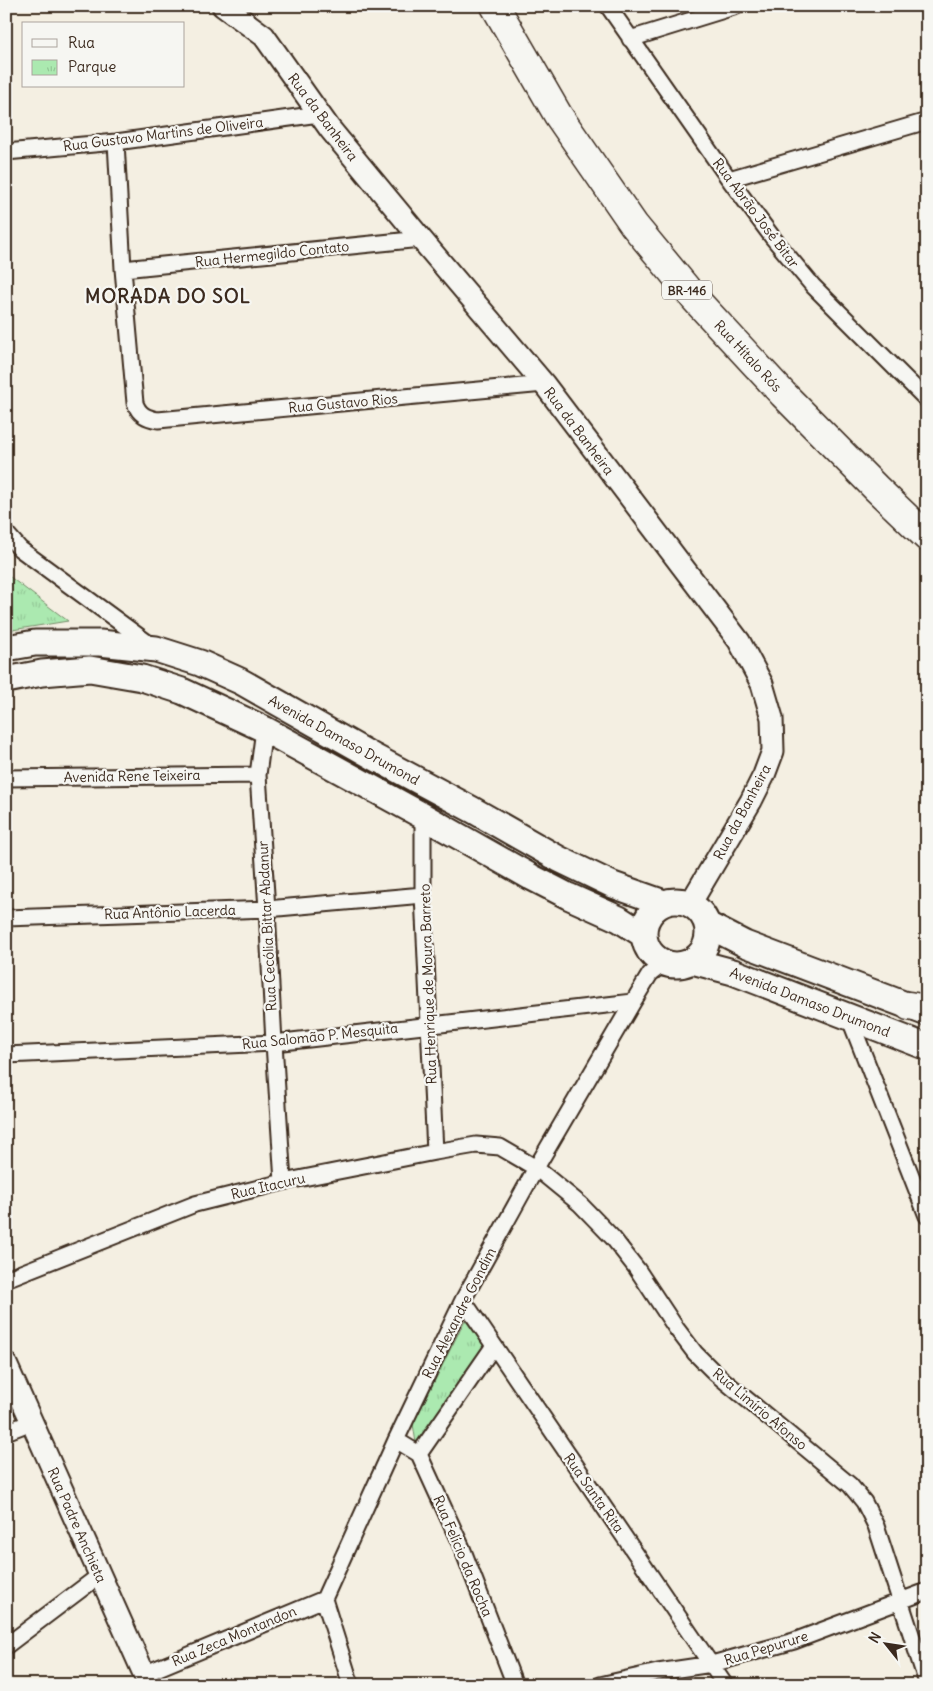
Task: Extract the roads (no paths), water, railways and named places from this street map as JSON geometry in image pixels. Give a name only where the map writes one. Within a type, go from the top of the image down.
[{"type":"highway","name":"Rua Hítalo Rós","points":[[495,6],[558,115],[634,225],[695,299],[749,357],[870,482],[927,537]]},
{"type":"main road","name":"Avenida Damaso Drumond","points":[[6,648],[35,643],[100,643],[156,649],[200,663],[240,681],[559,859],[613,885],[664,903]]},
{"type":"main road","name":"Avenida Damaso Drumond","points":[[6,680],[42,673],[90,669],[142,678],[182,691],[264,729],[539,881],[619,919],[644,935]]},
{"type":"main road","points":[[673,901],[690,904],[704,916],[708,925],[708,942],[704,950],[692,961],[683,965],[673,966],[664,963],[650,952],[644,935],[645,927],[652,913],[664,903],[673,901]]},
{"type":"main road","points":[[708,925],[745,944],[921,1009]]},
{"type":"main road","name":"Avenida Damaso Drumond","points":[[692,961],[733,972],[927,1047]]},
{"type":"street","name":"Rua da Banheira","points":[[224,6],[264,36],[319,114],[421,239],[544,384],[739,641],[762,684],[772,718],[773,751],[764,775],[737,826],[690,904]]},
{"type":"street","name":"Rua Abrão José Bitar","points":[[608,6],[773,238],[813,286],[927,400]]},
{"type":"street","points":[[630,39],[737,6]]},
{"type":"street","name":"Rua Gustavo Martins de Oliveira","points":[[6,152],[116,142],[319,114]]},
{"type":"street","points":[[729,178],[927,122]]},
{"type":"street","points":[[116,142],[123,269]]},
{"type":"street","name":"Rua Hermegildo Contato","points":[[123,269],[421,239]]},
{"type":"street","name":"Rua Gustavo Rios","points":[[123,269],[135,403],[142,415],[158,420],[544,384]]},
{"type":"street","points":[[6,533],[20,549],[156,649]]},
{"type":"street","name":"Rua Cecólia Bittar Abdanur","points":[[264,729],[258,775],[282,1182]]},
{"type":"street","name":"Avenida Rene Teixeira","points":[[6,778],[258,775]]},
{"type":"street","name":"Rua Henrique de Moura Barreto","points":[[423,816],[423,895],[435,1152]]},
{"type":"street","name":"Rua Antônio Lacerda","points":[[6,918],[267,909],[423,895]]},
{"type":"street","name":"Rua Alexandre Gondim","points":[[324,1599],[462,1300],[632,1002],[650,974],[664,963]]},
{"type":"street","name":"Rua Salomão P. Mesquita","points":[[6,1055],[274,1043],[632,1002]]},
{"type":"street","points":[[849,1017],[927,1216]]},
{"type":"street","name":"Rua Itacuru","points":[[6,1279],[195,1204],[282,1182],[476,1145],[500,1147],[536,1168]]},
{"type":"street","name":"Rua Limírio Afonso","points":[[536,1168],[580,1204],[613,1238],[637,1269],[695,1353],[715,1373],[850,1485],[864,1502],[876,1526],[927,1683]]},
{"type":"street","name":"Rua Santa Rita","points":[[462,1300],[725,1685]]},
{"type":"street","points":[[396,1440],[419,1454],[493,1347]]},
{"type":"street","name":"Rua Padre Anchieta","points":[[6,1364],[146,1679]]},
{"type":"street","points":[[6,1432],[32,1422]]},
{"type":"street","name":"Rua Felício da Rocha","points":[[419,1454],[462,1548],[515,1685]]},
{"type":"street","points":[[6,1646],[100,1575]]},
{"type":"street","name":"Rua Pepurure","points":[[600,1685],[658,1672],[712,1664],[794,1641],[927,1591]]},
{"type":"street","points":[[324,1599],[351,1685]]},
{"type":"street","name":"Rua Zeca Montandon","points":[[146,1679],[324,1599]]},
{"type":"district","name":"MORADA DO SOL","points":[[168,296]]}]
